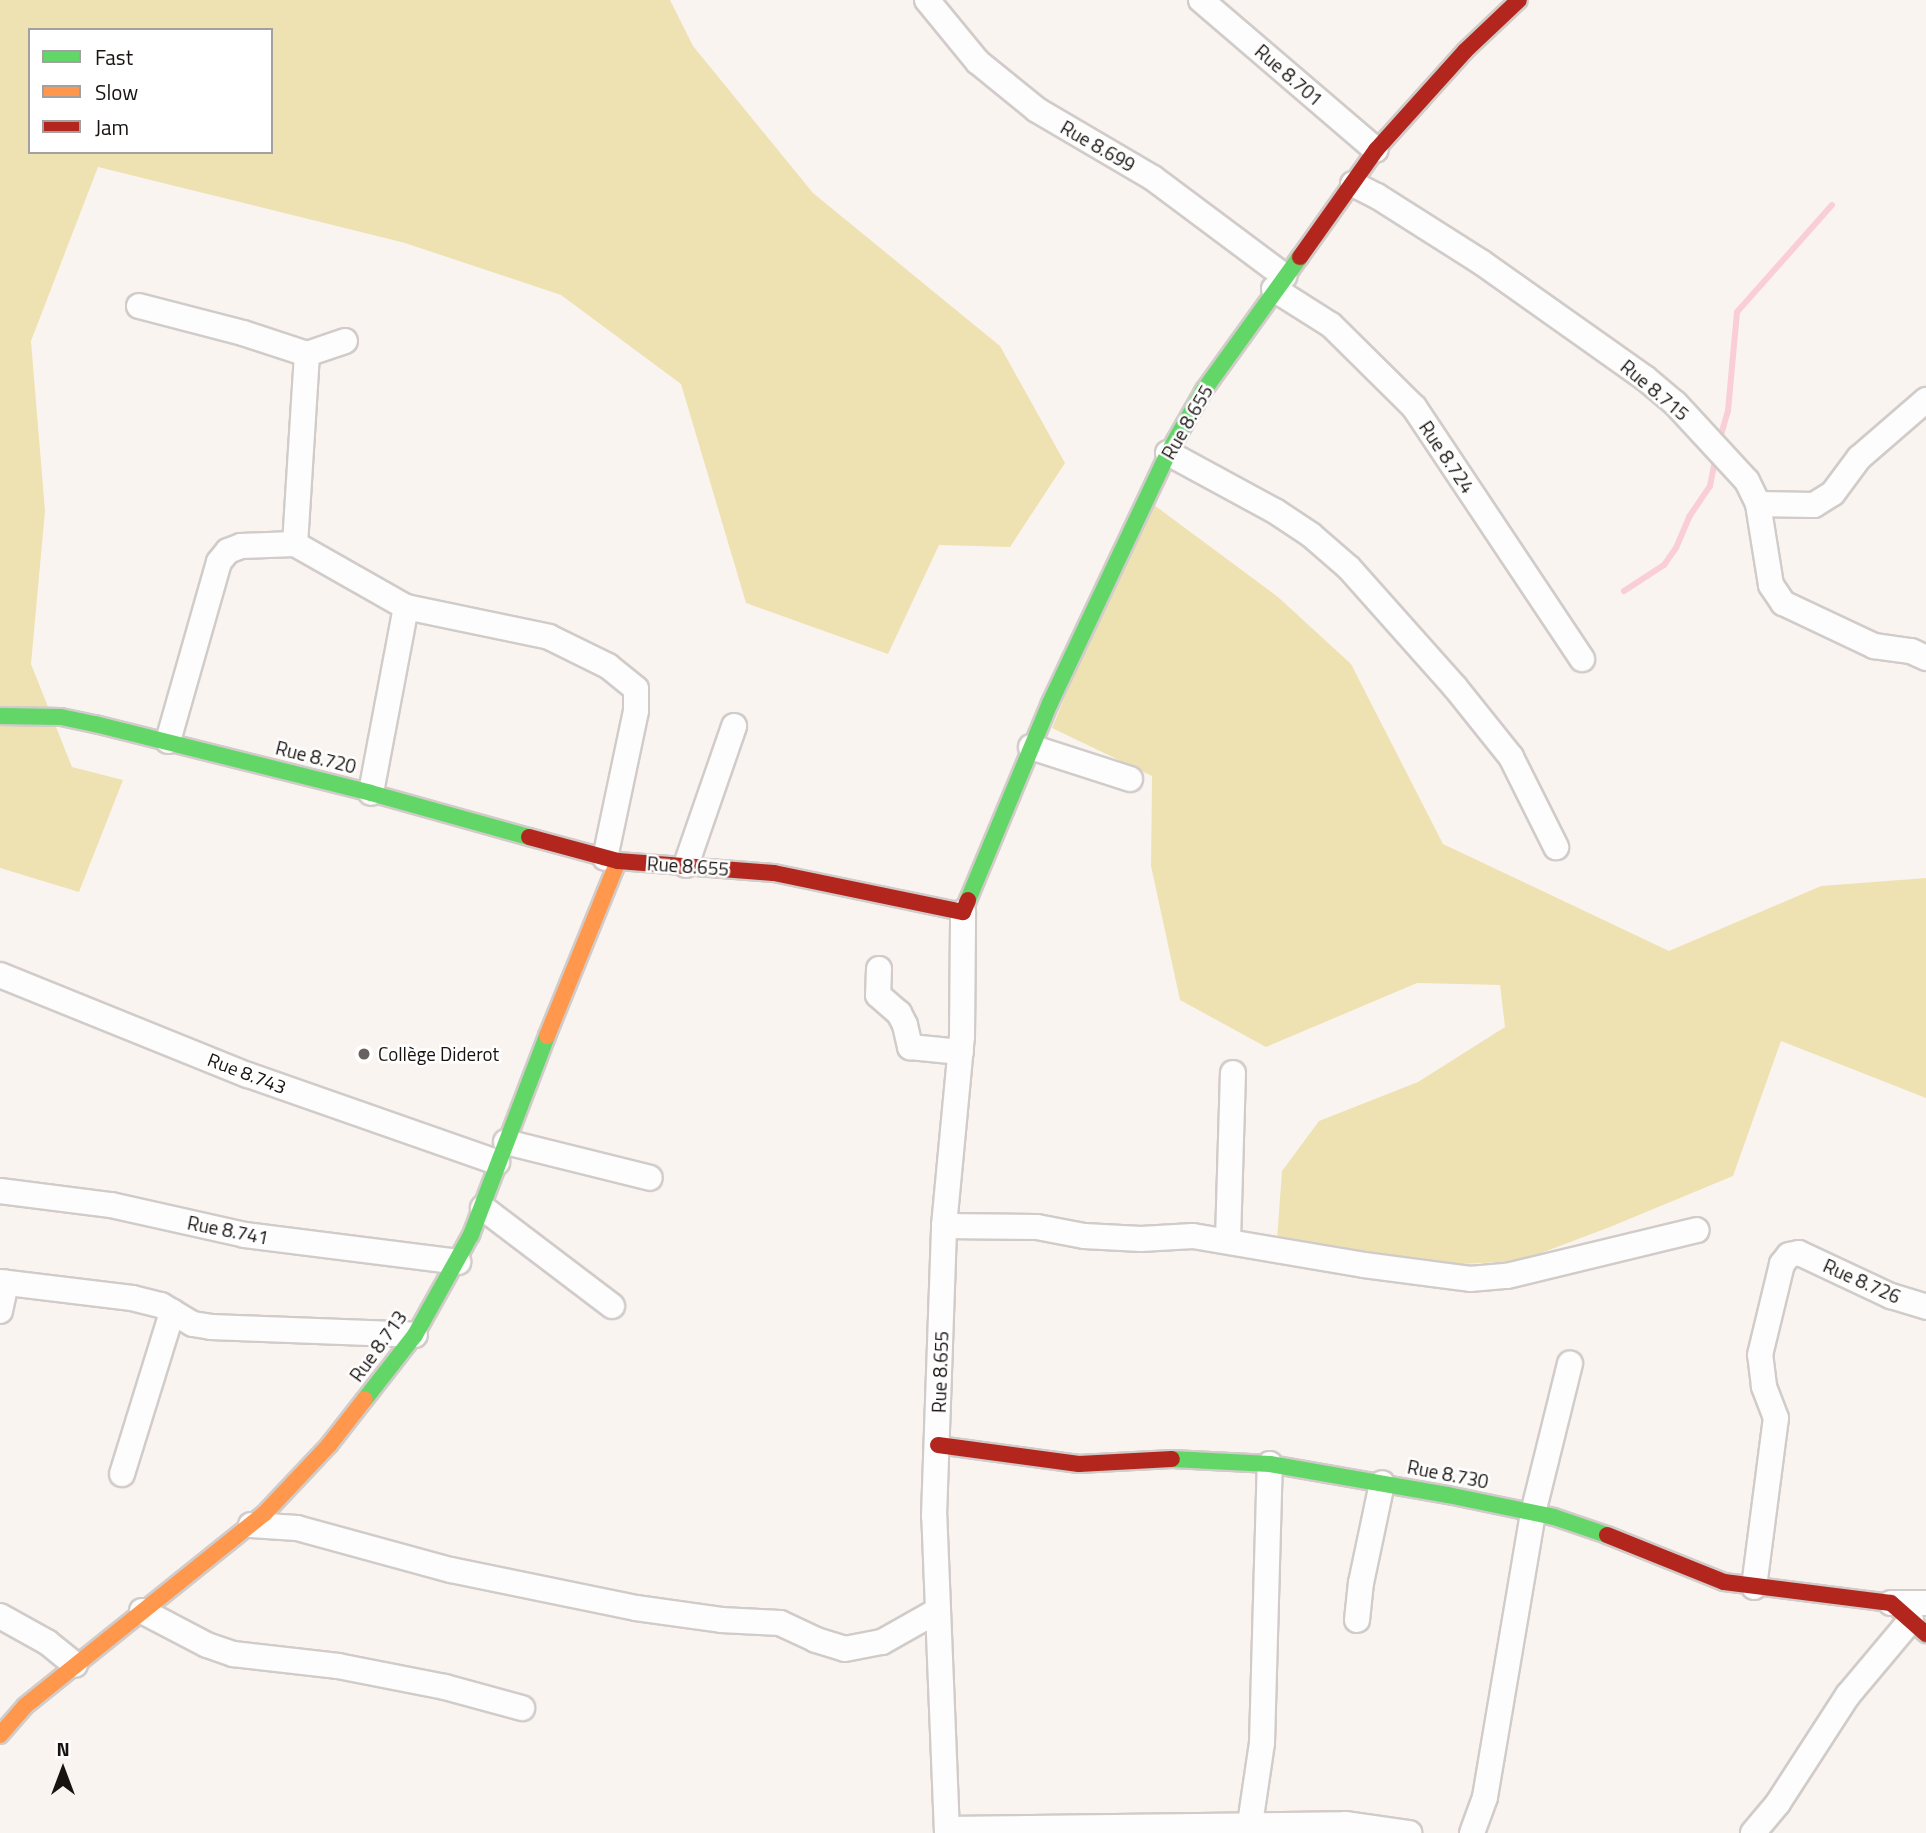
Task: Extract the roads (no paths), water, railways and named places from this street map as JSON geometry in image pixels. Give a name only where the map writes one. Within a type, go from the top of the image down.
[{"type":"street","name":"Rue 8.699","points":[[927,0],[978,62],[1037,110],[1153,178],[1279,283]]},
{"type":"street","name":"Rue 8.701","points":[[1201,0],[1376,150]]},
{"type":"street","name":"Rue 8.655","points":[[947,1831],[934,1516],[944,1226],[961,1052],[963,912],[1031,747],[1168,453],[1204,390],[1376,150],[1465,51],[1519,0]]},
{"type":"street","name":"Rue 8.715","points":[[1353,184],[1377,196],[1481,262],[1644,378],[1675,403],[1746,481],[1758,504]]},
{"type":"street","name":"Rue 8.724","points":[[1279,283],[1331,324],[1414,407],[1582,659]]},
{"type":"street","points":[[139,306],[243,333],[307,355],[345,341]]},
{"type":"street","points":[[295,544],[307,355]]},
{"type":"street","points":[[1926,400],[1859,458],[1833,493],[1814,505],[1758,504],[1771,585],[1783,603],[1874,646],[1901,648],[1926,658]]},
{"type":"street","points":[[1168,453],[1275,511],[1311,535],[1349,568],[1455,687],[1511,757],[1556,847]]},
{"type":"street","points":[[168,741],[219,562],[228,551],[241,546],[295,544],[406,607],[549,638],[608,666],[636,689],[636,711],[612,859]]},
{"type":"street","points":[[371,793],[406,607]]},
{"type":"street","name":"Rue 8.720","points":[[0,716],[61,717],[168,741],[612,859]]},
{"type":"street","points":[[686,865],[734,726]]},
{"type":"street","points":[[1031,747],[1129,779]]},
{"type":"street","name":"Rue 8.655","points":[[612,859],[813,880],[963,912]]},
{"type":"street","name":"Rue 8.713","points":[[0,1735],[25,1706],[251,1525],[329,1445],[415,1335],[458,1262],[483,1208],[612,859]]},
{"type":"street","points":[[879,969],[878,995],[899,1013],[910,1047],[961,1052]]},
{"type":"street","name":"Rue 8.743","points":[[0,975],[248,1074],[502,1152],[650,1178]]},
{"type":"street","points":[[1227,1240],[1233,1073]]},
{"type":"street","name":"Rue 8.741","points":[[0,1191],[111,1205],[245,1235],[458,1262]]},
{"type":"street","points":[[483,1208],[611,1306]]},
{"type":"street","points":[[944,1226],[1037,1227],[1084,1236],[1129,1239],[1193,1236],[1364,1265],[1470,1279],[1507,1276],[1697,1230]]},
{"type":"street","name":"Rue 8.726","points":[[1754,1587],[1776,1419],[1764,1385],[1760,1355],[1782,1264],[1789,1255],[1799,1253],[1891,1296],[1926,1307]]},
{"type":"street","points":[[0,1311],[3,1283],[132,1298],[172,1312],[192,1324],[211,1327],[415,1335]]},
{"type":"street","points":[[122,1474],[172,1312]]},
{"type":"street","points":[[1472,1833],[1485,1797],[1533,1513],[1570,1363]]},
{"type":"street","name":"Rue 8.730","points":[[938,1446],[998,1451],[1079,1464],[1183,1458],[1270,1464],[1533,1513],[1605,1534],[1724,1582],[1891,1603]]},
{"type":"street","points":[[1250,1824],[1262,1743],[1270,1464]]},
{"type":"street","points":[[1357,1620],[1361,1583],[1382,1483]]},
{"type":"street","points":[[251,1525],[296,1528],[451,1570],[636,1608],[721,1620],[780,1623],[816,1640],[845,1649],[882,1642],[937,1611]]},
{"type":"street","points":[[1753,1833],[1778,1803],[1848,1695],[1921,1619],[1891,1603]]},
{"type":"street","points":[[142,1611],[207,1645],[233,1654],[338,1666],[445,1687],[522,1708]]},
{"type":"street","points":[[0,1616],[47,1642],[75,1665]]},
{"type":"street","points":[[947,1831],[1345,1824],[1409,1833]]},
{"type":"waterway","points":[[1719,442],[1728,411],[1737,312],[1832,205]]},
{"type":"waterway","points":[[1624,591],[1664,565],[1676,548],[1689,517],[1710,486],[1716,456]]},
{"type":"place","name":"Collège Diderot","points":[[364,1054]]}]
